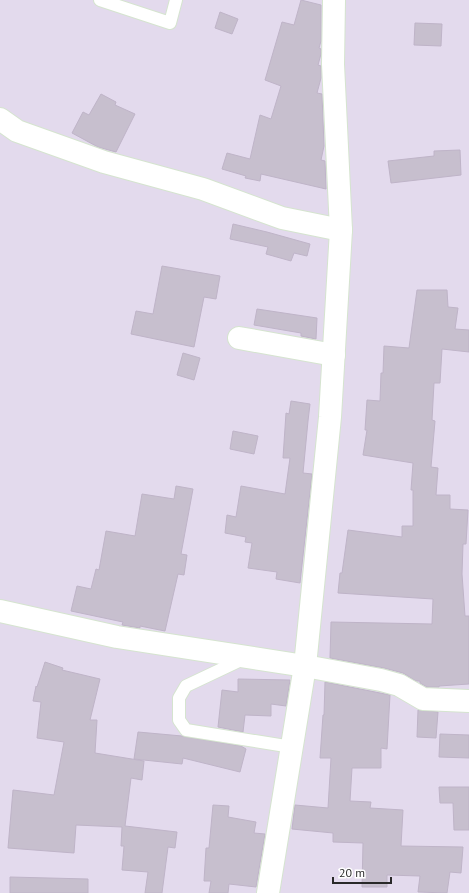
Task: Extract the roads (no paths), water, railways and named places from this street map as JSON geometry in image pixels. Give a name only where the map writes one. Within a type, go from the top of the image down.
[{"type":"street","points":[[268,893],[305,666],[329,424],[341,230],[333,64],[334,0]]},
{"type":"street","points":[[0,119],[17,131],[104,162],[203,189],[282,218],[341,230]]},
{"type":"street","points":[[239,338],[334,355]]},
{"type":"street","points":[[0,611],[117,637],[305,666],[381,680],[399,685],[423,699],[469,701]]},
{"type":"lane","points":[[100,0],[170,24],[176,0]]},
{"type":"lane","points":[[247,657],[186,686],[179,698],[178,720],[186,730],[292,747]]}]
